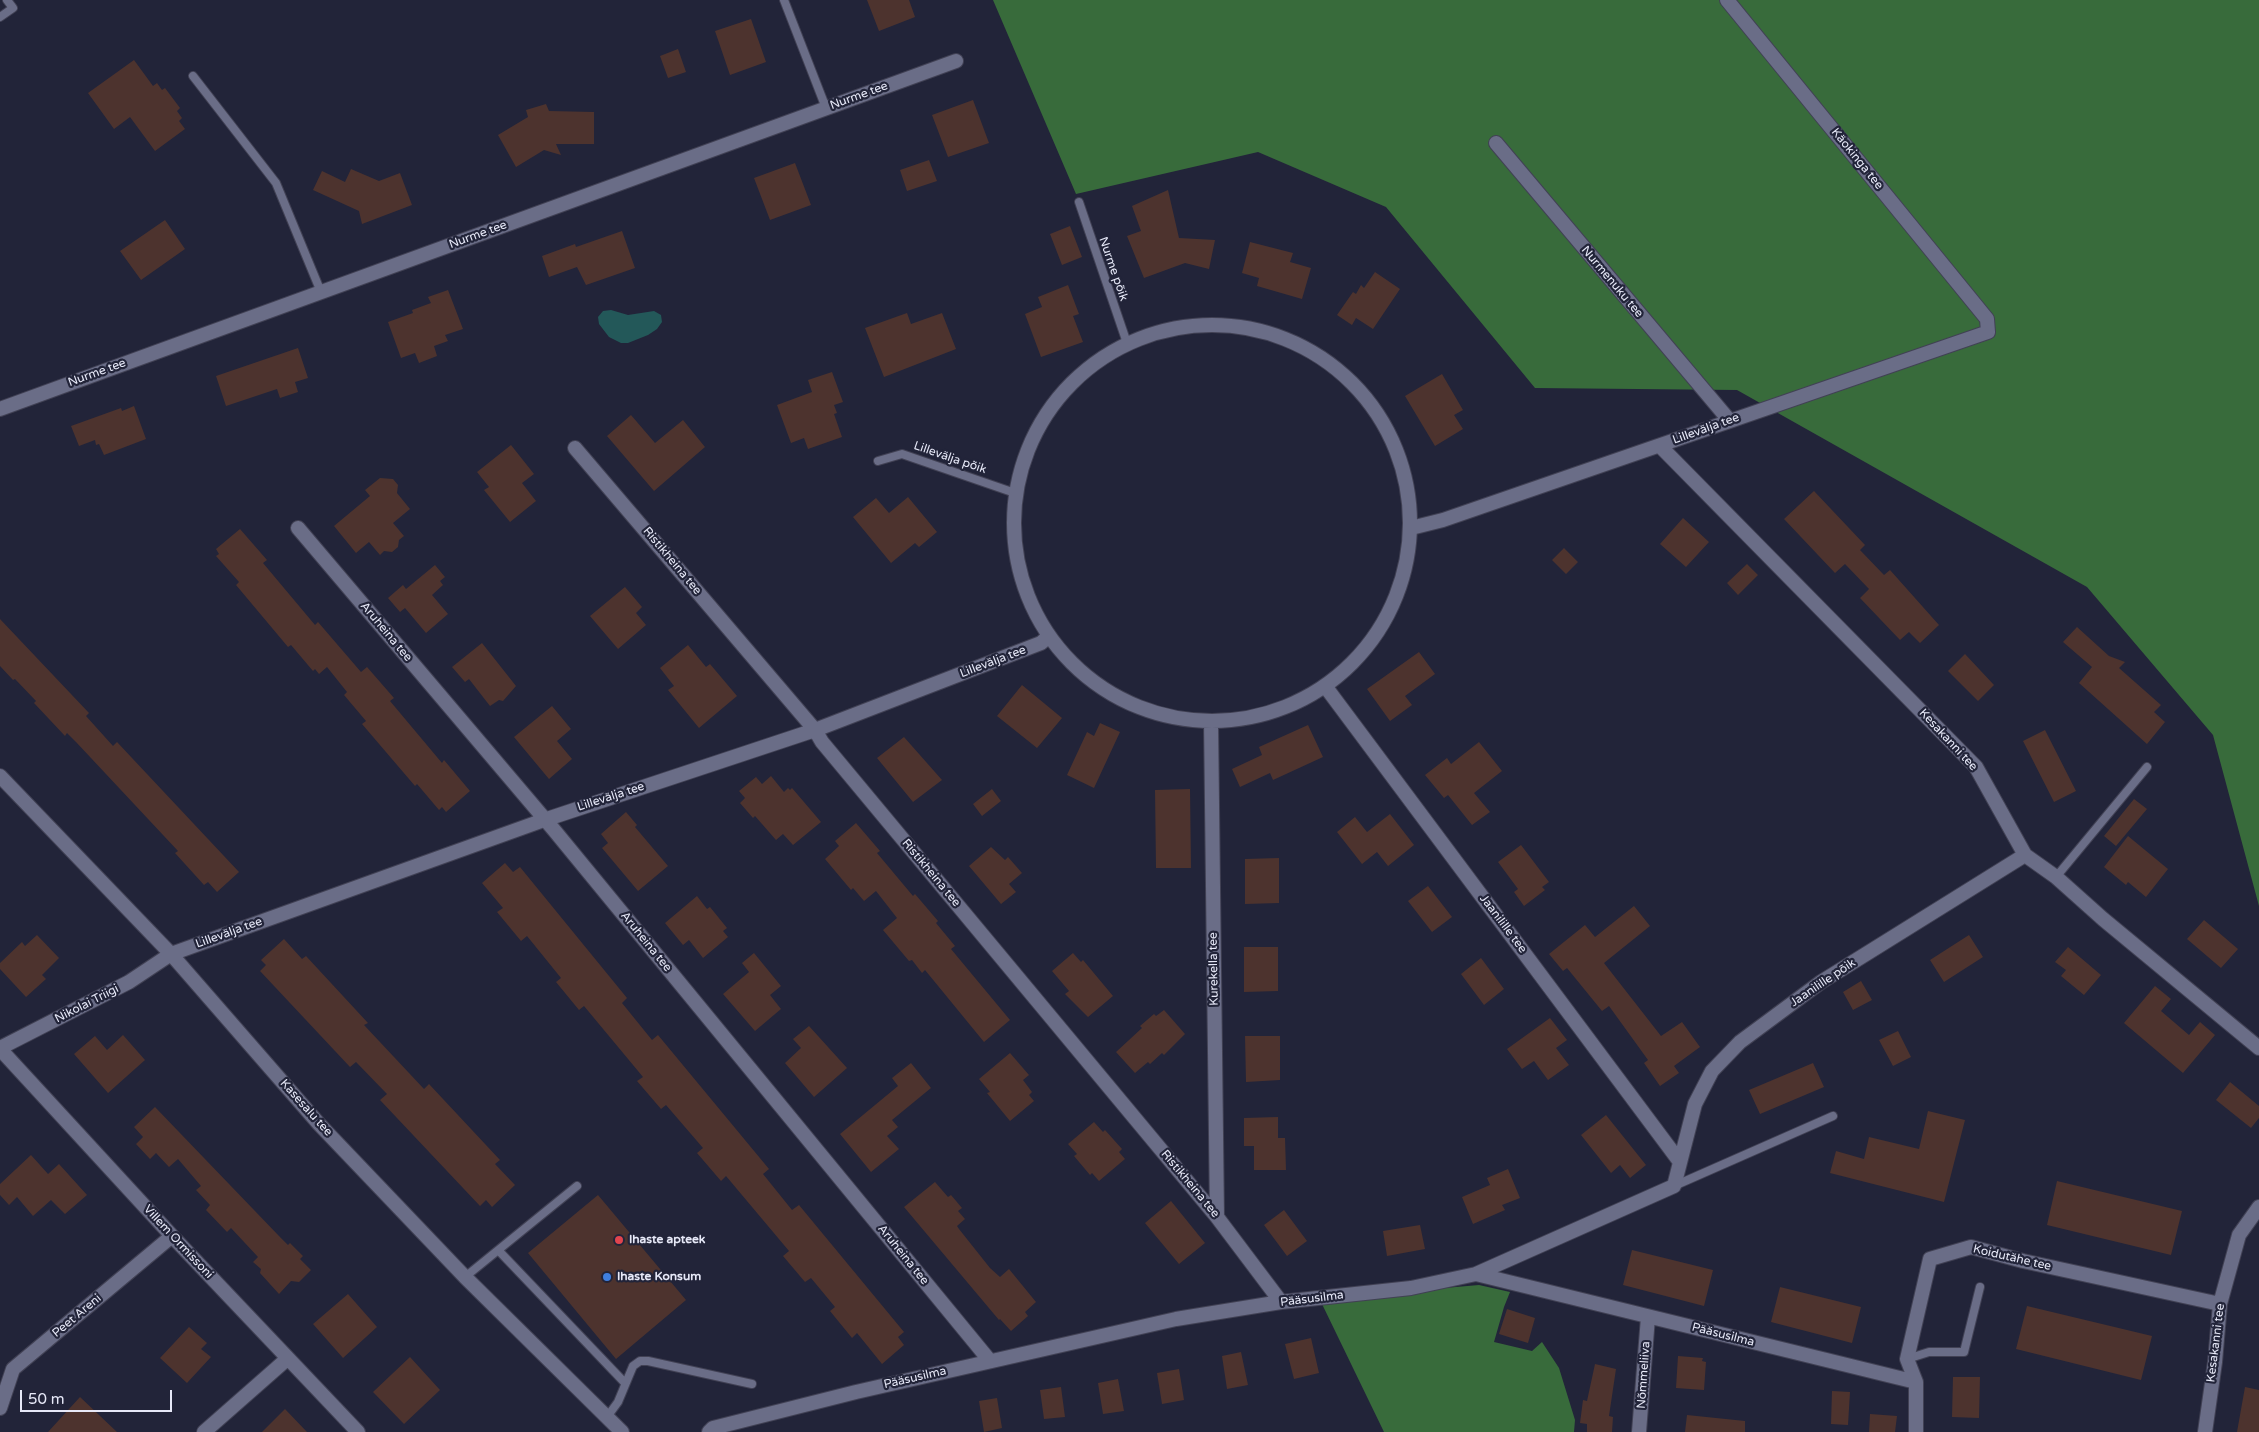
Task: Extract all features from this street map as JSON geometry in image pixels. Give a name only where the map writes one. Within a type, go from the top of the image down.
[{"type":"street","name":"Käokinga tee","points":[[1727,0],[1987,319]]},
{"type":"street","name":"Nurme tee","points":[[0,408],[956,61]]},
{"type":"street","name":"Nurmenuku tee","points":[[1496,143],[1728,420]]},
{"type":"street","name":"Lillevälja tee","points":[[1411,528],[1443,520],[1660,446],[1728,420],[1988,332],[1987,319]]},
{"type":"street","points":[[1200,324],[1237,325],[1274,333],[1308,348],[1339,369],[1366,396],[1386,427],[1401,462],[1409,498],[1411,528],[1402,580],[1384,621],[1358,656],[1325,686],[1299,701],[1271,712],[1241,719],[1211,721],[1179,719],[1149,711],[1120,699],[1093,682],[1069,661],[1049,636],[1030,604],[1018,568],[1014,530],[1016,493],[1025,455],[1042,420],[1065,389],[1094,363],[1127,343],[1162,330],[1200,324]]},
{"type":"street","name":"Kesakanni tee","points":[[1660,446],[1976,767],[2025,855],[2056,877],[2103,919],[2259,1048]]},
{"type":"street","name":"Ristikheina tee","points":[[576,448],[815,730],[1217,1217],[1281,1302]]},
{"type":"street","name":"Aruheina tee","points":[[298,528],[544,820],[990,1361]]},
{"type":"street","name":"Lillevälja tee","points":[[171,954],[544,820],[815,730],[1042,644],[1049,636]]},
{"type":"street","name":"Jaanilille tee","points":[[1325,686],[1680,1162]]},
{"type":"street","name":"Kurekella tee","points":[[1211,721],[1217,1217]]},
{"type":"street","name":"Kasesalu tee","points":[[0,776],[171,954],[319,1124],[465,1276],[622,1432]]},
{"type":"street","name":"Jaanilille põik","points":[[1674,1186],[1695,1104],[1712,1071],[1740,1042],[1821,982],[2025,855]]},
{"type":"street","name":"Nikolai Triigi","points":[[0,1049],[129,982],[171,954]]},
{"type":"street","name":"Villem Ormissoni","points":[[0,1049],[172,1236],[358,1432]]},
{"type":"street","points":[[1476,1274],[1674,1186]]},
{"type":"street","name":"Kesakanni tee","points":[[2205,1430],[2215,1362],[2220,1304],[2239,1235],[2259,1207]]},
{"type":"street","name":"Peet Areni","points":[[0,1408],[14,1369],[172,1236]]},
{"type":"street","name":"Koidutähe tee","points":[[1907,1359],[1930,1259],[1971,1247],[2023,1261],[2220,1304]]},
{"type":"street","name":"Pääsusilma","points":[[709,1432],[713,1428],[846,1394],[1176,1319],[1281,1302],[1410,1288],[1476,1274],[1916,1382]]},
{"type":"street","name":"Nõmmeliiva","points":[[1639,1432],[1648,1317]]},
{"type":"street","points":[[204,1432],[287,1359]]},
{"type":"street","points":[[1907,1359],[1916,1382],[1916,1432]]},
{"type":"lane","points":[[0,17],[13,8],[7,0]]},
{"type":"lane","points":[[784,0],[826,108]]},
{"type":"lane","points":[[193,76],[276,183],[321,292]]},
{"type":"lane","name":"Nurme põik","points":[[1078,202],[1127,343]]},
{"type":"lane","name":"Lillevälja põik","points":[[878,461],[902,454],[1016,493]]},
{"type":"lane","points":[[2056,877],[2147,767]]},
{"type":"lane","points":[[1674,1186],[1833,1116]]},
{"type":"lane","points":[[465,1276],[577,1186]]},
{"type":"lane","points":[[499,1250],[624,1383]]},
{"type":"lane","points":[[1907,1359],[1930,1352],[1964,1352],[1980,1287]]},
{"type":"lane","points":[[606,1417],[618,1402],[632,1366],[640,1361],[648,1361],[752,1384]]},
{"type":"green space","points":[[993,0],[2259,0],[2259,906],[2213,735],[2087,587],[1737,390],[1535,388],[1386,207],[1258,152],[1076,194]]},
{"type":"green space","points":[[1479,1285],[1510,1292],[1494,1342],[1532,1351],[1542,1342],[1559,1368],[1575,1420],[1574,1432],[1384,1432],[1322,1304],[1410,1291]]},
{"type":"shaded area","points":[[611,310],[628,315],[654,311],[661,315],[662,322],[657,329],[648,335],[628,343],[621,343],[609,337],[599,324],[598,317],[603,311]]},
{"type":"building","points":[[867,0],[909,0],[915,17],[879,31]]},
{"type":"building","points":[[751,19],[766,62],[730,75],[715,31]]},
{"type":"building","points":[[678,49],[686,72],[668,78],[660,56]]},
{"type":"building","points":[[134,60],[153,86],[157,83],[162,90],[165,88],[180,108],[177,111],[182,118],[179,121],[185,129],[155,151],[130,117],[114,129],[88,93]]},
{"type":"building","points":[[973,100],[989,143],[948,157],[932,115]]},
{"type":"building","points":[[546,104],[549,111],[594,112],[594,144],[556,144],[561,155],[544,150],[516,167],[498,135],[528,117],[526,110]]},
{"type":"building","points":[[929,160],[937,181],[907,191],[900,170]]},
{"type":"building","points":[[795,163],[811,205],[770,220],[754,178]]},
{"type":"building","points":[[351,169],[379,181],[400,173],[412,205],[362,224],[359,211],[313,190],[322,171],[345,182]]},
{"type":"building","points":[[1168,190],[1179,238],[1215,240],[1209,269],[1185,263],[1144,278],[1127,236],[1141,231],[1132,206]]},
{"type":"building","points":[[165,220],[185,249],[141,280],[120,251]]},
{"type":"building","points":[[1070,226],[1082,257],[1062,265],[1050,234]]},
{"type":"building","points":[[622,231],[635,268],[586,285],[577,267],[549,277],[542,256],[575,244],[576,247]]},
{"type":"building","points":[[1250,242],[1293,253],[1290,262],[1311,268],[1302,299],[1257,286],[1259,278],[1242,273]]},
{"type":"building","points":[[1375,272],[1400,289],[1373,329],[1356,318],[1352,325],[1337,315],[1353,292],[1356,294],[1361,285],[1364,288]]},
{"type":"building","points":[[1068,285],[1079,314],[1073,316],[1083,342],[1041,357],[1025,314],[1042,307],[1038,297]]},
{"type":"building","points":[[448,290],[463,329],[445,335],[448,341],[434,346],[437,356],[419,363],[415,353],[401,358],[388,322],[413,313],[412,310],[431,303],[428,297]]},
{"type":"building","points":[[907,313],[911,324],[942,313],[956,349],[884,377],[865,328]]},
{"type":"building","points":[[298,348],[308,378],[295,382],[298,392],[280,398],[277,389],[226,406],[216,376]]},
{"type":"building","points":[[832,372],[843,402],[834,405],[837,413],[834,414],[842,437],[808,449],[804,438],[791,443],[777,405],[812,392],[808,380]]},
{"type":"building","points":[[1442,374],[1463,410],[1454,415],[1463,429],[1435,446],[1405,396]]},
{"type":"building","points":[[134,406],[146,439],[104,455],[99,444],[96,445],[95,440],[79,446],[71,426],[121,408],[122,411]]},
{"type":"building","points":[[631,415],[655,443],[683,420],[705,447],[654,491],[607,436]]},
{"type":"building","points":[[511,445],[534,474],[522,483],[536,501],[510,522],[484,490],[489,487],[477,472]]},
{"type":"building","points":[[380,478],[393,479],[398,485],[397,493],[410,509],[393,523],[404,536],[399,540],[398,547],[392,552],[384,551],[380,555],[369,542],[356,553],[334,526],[370,496],[365,490]]},
{"type":"building","points":[[1814,491],[1865,545],[1860,550],[1884,575],[1890,570],[1939,625],[1920,643],[1909,632],[1900,640],[1860,598],[1869,589],[1845,564],[1835,573],[1784,519]]},
{"type":"building","points":[[908,497],[937,532],[919,547],[915,543],[891,563],[853,517],[876,498],[889,513]]},
{"type":"building","points":[[1683,518],[1709,542],[1686,567],[1660,544]]},
{"type":"building","points":[[240,529],[267,560],[263,563],[315,625],[318,622],[361,672],[367,667],[394,698],[390,701],[442,763],[444,760],[470,791],[446,812],[442,807],[439,810],[417,784],[415,786],[362,724],[366,721],[344,695],[347,692],[327,667],[319,674],[315,669],[313,671],[291,645],[288,647],[236,585],[239,582],[216,556],[219,554],[216,549]]},
{"type":"building","points":[[1564,548],[1578,562],[1566,574],[1552,560]]},
{"type":"building","points":[[1747,564],[1758,575],[1738,595],[1727,583]]},
{"type":"building","points":[[435,565],[445,577],[440,581],[443,585],[432,595],[448,614],[426,633],[405,608],[400,612],[388,598],[403,585],[406,589]]},
{"type":"building","points":[[625,587],[642,607],[636,613],[646,625],[618,649],[590,616]]},
{"type":"building","points":[[0,619],[89,713],[86,716],[113,746],[117,742],[239,872],[217,892],[208,882],[204,885],[175,853],[178,851],[76,742],[67,733],[65,736],[34,703],[36,701],[0,666]]},
{"type":"building","points":[[2077,627],[2109,656],[2125,662],[2119,668],[2161,705],[2154,712],[2165,722],[2147,744],[2079,683],[2092,667],[2063,642]]},
{"type":"building","points":[[482,643],[516,686],[503,701],[499,700],[490,706],[469,679],[465,682],[452,667]]},
{"type":"building","points":[[688,645],[706,667],[710,664],[737,696],[699,728],[668,690],[674,686],[660,668]]},
{"type":"building","points":[[1419,652],[1435,674],[1405,696],[1412,705],[1390,721],[1367,689]]},
{"type":"building","points":[[1965,654],[1994,685],[1978,701],[1948,671]]},
{"type":"building","points":[[1022,685],[1062,718],[1037,748],[997,716]]},
{"type":"building","points":[[552,706],[571,729],[557,741],[572,759],[549,779],[514,737]]},
{"type":"building","points":[[1100,723],[1120,732],[1094,788],[1067,775],[1087,732],[1094,736]]},
{"type":"building","points":[[1308,725],[1323,757],[1273,780],[1270,773],[1240,787],[1232,769],[1262,755],[1259,747]]},
{"type":"building","points":[[2045,730],[2076,791],[2054,802],[2023,741]]},
{"type":"building","points":[[904,737],[942,780],[913,802],[877,758]]},
{"type":"building","points":[[1479,742],[1502,771],[1474,793],[1490,812],[1472,825],[1448,795],[1444,798],[1425,775],[1447,758],[1451,764]]},
{"type":"building","points":[[771,776],[784,792],[788,788],[790,790],[792,788],[821,822],[793,845],[783,834],[776,840],[755,816],[753,818],[740,803],[745,798],[739,791],[756,777],[762,784]]},
{"type":"building","points":[[992,789],[1001,801],[982,816],[973,804]]},
{"type":"building","points":[[1190,789],[1191,868],[1156,868],[1155,790]]},
{"type":"building","points":[[2134,799],[2147,809],[2116,846],[2104,836]]},
{"type":"building","points":[[626,812],[637,825],[635,827],[668,866],[638,891],[602,848],[608,843],[601,834]]},
{"type":"building","points":[[1390,814],[1414,845],[1388,866],[1377,852],[1362,864],[1337,832],[1355,817],[1367,832]]},
{"type":"building","points":[[856,823],[880,851],[877,853],[913,896],[915,894],[938,921],[936,923],[955,946],[951,949],[1010,1020],[984,1042],[925,970],[922,973],[912,960],[909,961],[883,930],[897,918],[876,891],[864,901],[853,888],[851,890],[825,859],[839,846],[835,841]]},
{"type":"building","points":[[2128,836],[2168,869],[2146,897],[2128,882],[2126,885],[2104,867]]},
{"type":"building","points":[[1521,845],[1549,882],[1542,887],[1545,890],[1524,906],[1514,892],[1518,889],[1498,862]]},
{"type":"building","points":[[991,847],[1005,860],[1008,857],[1022,873],[1009,884],[1016,892],[1001,904],[969,866]]},
{"type":"building","points":[[1279,858],[1279,903],[1245,904],[1245,859]]},
{"type":"building","points":[[505,863],[513,872],[520,867],[627,998],[622,1003],[652,1040],[658,1035],[769,1169],[763,1174],[792,1210],[799,1205],[904,1332],[898,1337],[904,1345],[882,1364],[857,1333],[852,1338],[830,1311],[835,1307],[811,1278],[805,1282],[783,1256],[789,1251],[726,1176],[721,1181],[697,1153],[703,1148],[666,1105],[661,1109],[637,1081],[643,1077],[584,1006],[579,1010],[556,982],[561,978],[527,936],[521,941],[497,912],[503,908],[482,883]]},
{"type":"building","points":[[1428,886],[1452,917],[1432,932],[1408,901]]},
{"type":"building","points":[[697,896],[707,909],[710,907],[727,928],[723,931],[728,937],[703,958],[689,940],[683,945],[665,923]]},
{"type":"building","points":[[1634,906],[1650,926],[1604,963],[1661,1036],[1682,1022],[1700,1047],[1674,1066],[1679,1073],[1660,1086],[1644,1063],[1648,1060],[1609,1006],[1602,1011],[1567,968],[1563,971],[1549,954],[1585,925],[1595,937]]},
{"type":"building","points":[[2204,920],[2238,949],[2221,968],[2187,939]]},
{"type":"building","points":[[37,935],[59,958],[42,975],[46,979],[26,997],[0,969],[0,963],[22,942],[25,946]]},
{"type":"building","points":[[1969,935],[1983,957],[1944,982],[1930,960]]},
{"type":"building","points":[[284,939],[302,959],[306,956],[368,1023],[364,1025],[424,1089],[429,1084],[500,1160],[495,1164],[515,1185],[492,1207],[486,1200],[480,1206],[380,1100],[387,1094],[356,1062],[350,1067],[260,971],[266,965],[261,960]]},
{"type":"building","points":[[1244,947],[1278,947],[1278,991],[1244,992]]},
{"type":"building","points":[[2068,947],[2101,975],[2084,995],[2061,976],[2066,970],[2055,962]]},
{"type":"building","points":[[754,953],[781,986],[770,995],[781,1009],[755,1031],[723,994],[749,972],[742,963]]},
{"type":"building","points":[[1073,953],[1081,962],[1083,960],[1113,996],[1088,1017],[1065,994],[1069,991],[1052,971]]},
{"type":"building","points":[[1481,958],[1504,989],[1484,1005],[1461,974]]},
{"type":"building","points":[[1861,981],[1872,1000],[1853,1010],[1843,992]]},
{"type":"building","points":[[2155,986],[2171,999],[2161,1011],[2189,1035],[2200,1022],[2215,1035],[2183,1073],[2124,1023]]},
{"type":"building","points":[[1164,1010],[1185,1034],[1164,1055],[1162,1053],[1150,1064],[1148,1062],[1135,1073],[1116,1052],[1142,1028],[1140,1026],[1154,1014],[1156,1016]]},
{"type":"building","points":[[1550,1018],[1567,1040],[1556,1048],[1569,1065],[1548,1080],[1534,1061],[1522,1069],[1507,1049]]},
{"type":"building","points":[[809,1026],[847,1068],[814,1097],[785,1063],[801,1048],[793,1039]]},
{"type":"building","points":[[1898,1031],[1911,1057],[1893,1066],[1879,1040]]},
{"type":"building","points":[[123,1035],[145,1060],[108,1093],[74,1054],[95,1036],[107,1050]]},
{"type":"building","points":[[1245,1036],[1280,1036],[1280,1080],[1246,1082]]},
{"type":"building","points":[[1010,1053],[1029,1075],[1023,1080],[1032,1092],[1029,1095],[1034,1101],[1010,1121],[987,1093],[990,1092],[979,1079]]},
{"type":"building","points":[[911,1063],[931,1088],[892,1120],[898,1127],[887,1136],[899,1149],[871,1172],[840,1134],[898,1086],[892,1078]]},
{"type":"building","points":[[1813,1063],[1824,1087],[1760,1114],[1749,1090]]},
{"type":"building","points":[[2230,1082],[2259,1106],[2259,1118],[2251,1128],[2216,1100]]},
{"type":"building","points":[[155,1107],[279,1236],[288,1245],[290,1243],[303,1256],[300,1259],[311,1270],[299,1282],[291,1281],[279,1294],[260,1273],[261,1269],[253,1262],[258,1257],[231,1228],[227,1232],[206,1210],[210,1205],[196,1190],[201,1186],[178,1159],[169,1167],[156,1153],[150,1159],[136,1144],[143,1137],[134,1127]]},
{"type":"building","points":[[1928,1111],[1965,1120],[1944,1202],[1830,1173],[1836,1151],[1864,1159],[1869,1137],[1919,1149]]},
{"type":"building","points":[[1606,1115],[1646,1165],[1630,1178],[1620,1165],[1611,1173],[1581,1135]]},
{"type":"building","points":[[1278,1117],[1278,1138],[1285,1138],[1286,1170],[1254,1170],[1254,1146],[1244,1146],[1244,1118]]},
{"type":"building","points":[[1094,1122],[1103,1132],[1105,1130],[1122,1149],[1119,1152],[1125,1159],[1099,1181],[1092,1173],[1090,1175],[1074,1156],[1077,1154],[1068,1144]]},
{"type":"building","points":[[31,1155],[48,1174],[59,1164],[87,1195],[65,1214],[51,1200],[33,1216],[17,1197],[9,1205],[0,1195],[0,1184]]},
{"type":"building","points":[[1508,1169],[1520,1198],[1502,1205],[1505,1210],[1473,1224],[1462,1197],[1490,1185],[1487,1178]]},
{"type":"building","points":[[2057,1181],[2182,1211],[2171,1255],[2047,1225]]},
{"type":"building","points":[[935,1182],[948,1197],[951,1195],[962,1208],[958,1211],[965,1219],[957,1226],[990,1268],[1000,1277],[1009,1269],[1036,1302],[1025,1312],[1028,1316],[1011,1331],[999,1320],[904,1207]]},
{"type":"building","name":"Ihaste Konsum","points":[[598,1195],[686,1300],[616,1359],[528,1253]]},
{"type":"building","points":[[1171,1201],[1205,1243],[1179,1264],[1145,1223]]},
{"type":"building","points":[[1284,1210],[1307,1241],[1287,1256],[1264,1225]]},
{"type":"building","points":[[1420,1225],[1425,1249],[1387,1256],[1383,1231]]},
{"type":"building","points":[[1632,1250],[1713,1270],[1704,1306],[1623,1285]]},
{"type":"building","points":[[1780,1287],[1861,1307],[1852,1343],[1771,1322]]},
{"type":"building","points":[[348,1294],[377,1327],[343,1358],[313,1324]]},
{"type":"building","points":[[2027,1306],[2152,1336],[2141,1380],[2016,1349]]},
{"type":"building","points":[[1507,1309],[1535,1318],[1528,1343],[1499,1334]]},
{"type":"building","points":[[189,1327],[207,1343],[201,1349],[211,1357],[187,1383],[160,1358]]},
{"type":"building","points":[[1311,1338],[1319,1373],[1294,1379],[1285,1344]]},
{"type":"building","points":[[1241,1352],[1248,1385],[1227,1389],[1222,1356]]},
{"type":"building","points":[[1678,1356],[1703,1358],[1702,1361],[1706,1362],[1704,1390],[1676,1388]]},
{"type":"building","points":[[410,1357],[440,1390],[404,1424],[373,1392]]},
{"type":"building","points":[[1595,1364],[1616,1369],[1609,1416],[1613,1417],[1612,1432],[1587,1432],[1587,1424],[1580,1423],[1583,1400],[1587,1401]]},
{"type":"building","points":[[1179,1369],[1184,1400],[1162,1404],[1157,1373]]},
{"type":"building","points":[[1953,1377],[1980,1377],[1979,1418],[1952,1417]]},
{"type":"building","points":[[1118,1379],[1124,1411],[1103,1414],[1098,1383]]},
{"type":"building","points":[[1061,1387],[1065,1417],[1044,1419],[1040,1390]]},
{"type":"building","points":[[2245,1387],[2259,1390],[2259,1432],[2237,1432]]},
{"type":"building","points":[[1832,1391],[1850,1392],[1848,1425],[1831,1424]]},
{"type":"building","points":[[80,1397],[117,1432],[48,1432]]},
{"type":"building","points":[[997,1398],[1002,1428],[984,1432],[979,1401]]},
{"type":"building","points":[[285,1409],[307,1432],[262,1432]]},
{"type":"building","points":[[1870,1414],[1897,1416],[1895,1432],[1869,1432]]},
{"type":"building","points":[[1687,1415],[1745,1421],[1745,1432],[1685,1432]]},
{"type":"place","name":"Ihaste apteek","points":[[619,1240]]},
{"type":"place","name":"Ihaste Konsum","points":[[607,1277]]}]
